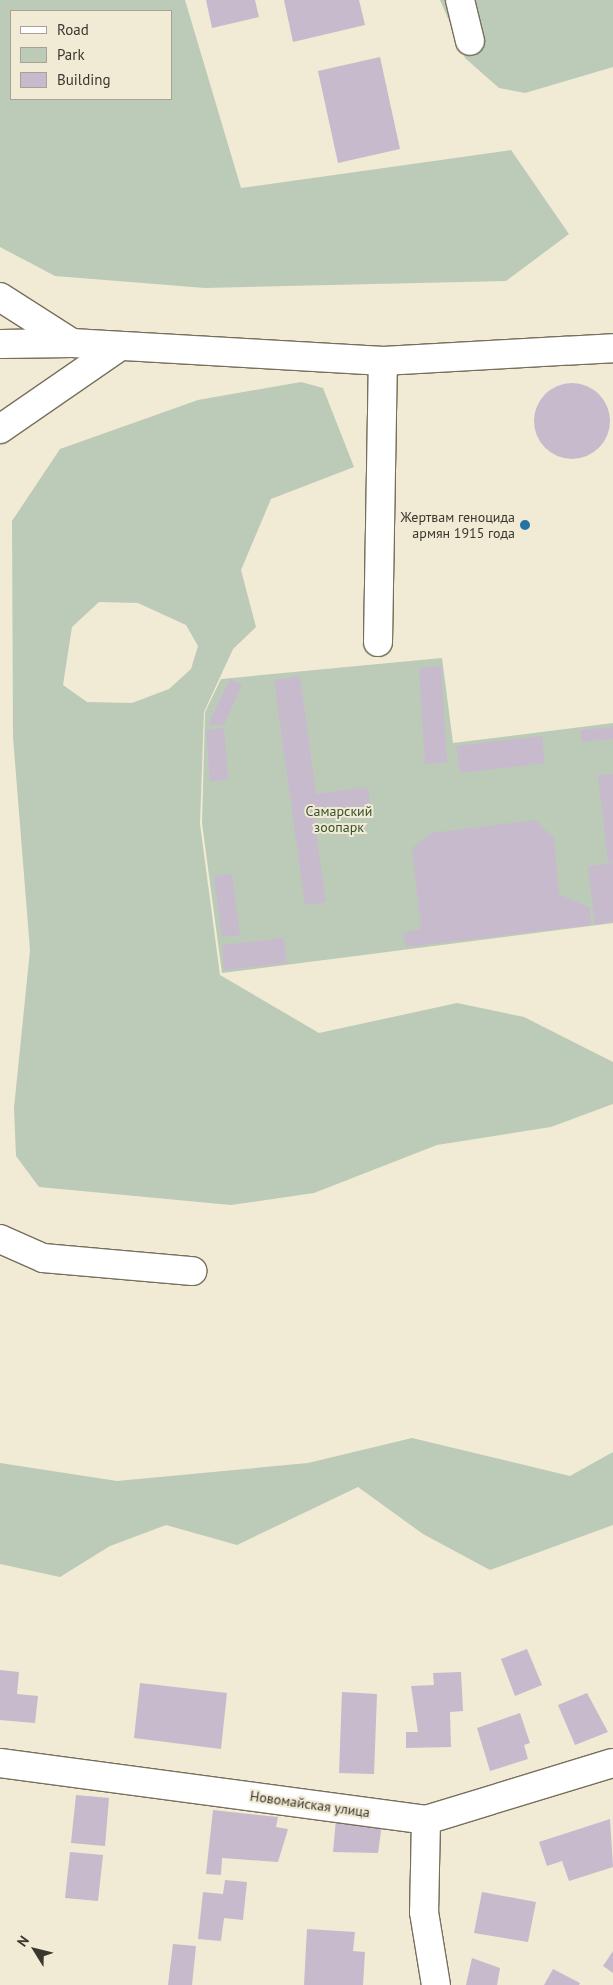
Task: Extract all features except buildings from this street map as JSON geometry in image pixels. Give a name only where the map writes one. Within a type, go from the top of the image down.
[{"type":"street","points":[[460,0],[470,41]]},
{"type":"street","points":[[0,296],[72,343]]},
{"type":"street","points":[[0,344],[72,343],[383,360],[613,348]]},
{"type":"street","points":[[0,429],[119,347]]},
{"type":"street","points":[[378,642],[383,360]]},
{"type":"street","points":[[0,1239],[42,1258],[192,1271]]},
{"type":"street","name":"Новомайская улица","points":[[0,1763],[426,1820],[613,1763]]},
{"type":"street","points":[[426,1820],[424,1912],[436,1985]]},
{"type":"green space","points":[[0,0],[185,0],[241,188],[511,150],[569,234],[506,281],[205,288],[55,276],[0,247]]},
{"type":"green space","points":[[440,0],[613,0],[613,67],[525,93],[499,88],[465,58]]},
{"type":"green space","points":[[301,382],[323,388],[354,467],[271,499],[241,570],[256,627],[233,649],[204,712],[200,824],[220,975],[319,1033],[457,1003],[524,1017],[613,1062],[613,1104],[551,1127],[437,1145],[314,1193],[231,1205],[39,1187],[16,1156],[14,1108],[30,950],[13,737],[12,521],[60,449],[198,400]],"holes":[[[99,602],[138,603],[186,625],[198,646],[191,669],[169,689],[132,703],[87,702],[63,685],[72,627]]]},
{"type":"green space","name":"Самарский зоопарк","points":[[442,658],[453,743],[613,723],[613,923],[222,973],[202,823],[205,712],[221,679]]},
{"type":"green space","points":[[412,1438],[570,1476],[613,1452],[613,1525],[490,1570],[423,1534],[358,1487],[237,1545],[166,1525],[110,1546],[60,1577],[0,1564],[0,1463],[117,1481],[308,1463]]},
{"type":"place","name":"Жертвам геноцида армян 1915 года","points":[[525,525]]}]
